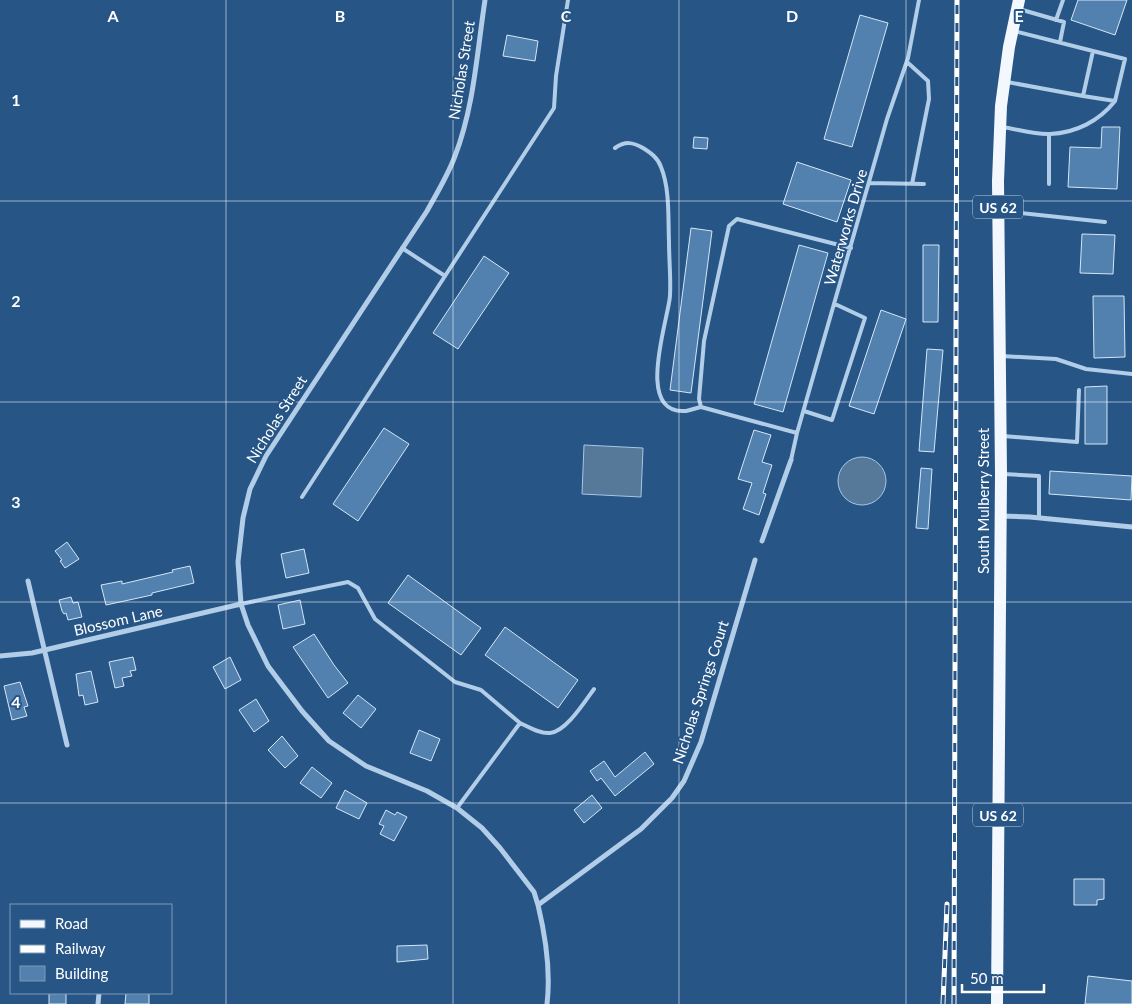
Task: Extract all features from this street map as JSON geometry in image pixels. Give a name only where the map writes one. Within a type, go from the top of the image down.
[{"type":"main road","name":"South Mulberry Street","points":[[997,1004],[1000,549],[998,211],[1000,126],[1012,31],[1018,4]]},
{"type":"street","name":"Nicholas Street","points":[[485,0],[468,109],[455,155],[446,178],[266,456],[250,489],[242,518],[238,562],[241,604],[248,625],[268,666],[302,711],[328,741],[366,766],[427,791],[458,808],[482,828],[500,848],[534,892],[538,905]]},
{"type":"street","points":[[762,541],[791,460]]},
{"type":"street","points":[[1000,516],[1132,527]]},
{"type":"street","name":"Nicholas Springs Court","points":[[538,905],[641,829],[672,798],[684,780],[701,742],[755,560]]},
{"type":"street","points":[[28,581],[66,745]]},
{"type":"street","name":"Blossom Lane","points":[[0,656],[44,650],[241,604]]},
{"type":"street","points":[[538,905],[546,942],[549,985],[547,1004]]},
{"type":"lane","points":[[302,497],[554,108],[556,76],[568,0]]},
{"type":"lane","name":"Waterworks Drive","points":[[791,460],[797,433],[887,119],[907,62],[919,0]]},
{"type":"lane","points":[[1056,20],[1063,0]]},
{"type":"lane","points":[[1018,4],[1064,22],[1060,42]]},
{"type":"lane","points":[[1000,126],[1049,134],[1073,129],[1096,120],[1115,101],[1125,59],[1012,31]]},
{"type":"lane","points":[[1083,96],[1093,50]]},
{"type":"lane","points":[[907,62],[928,81],[929,99],[912,184]]},
{"type":"lane","points":[[1005,81],[1115,101]]},
{"type":"lane","points":[[1049,134],[1049,184]]},
{"type":"lane","points":[[616,148],[627,142],[641,147],[654,155],[661,166],[665,179],[668,212],[670,297],[656,370],[658,391],[665,403],[674,409],[686,411],[701,407],[797,433]]},
{"type":"lane","points":[[869,183],[924,184]]},
{"type":"lane","points":[[998,211],[1105,222]]},
{"type":"lane","points":[[701,407],[699,399],[704,341],[729,226],[737,219],[851,248]]},
{"type":"lane","points":[[402,248],[445,276]]},
{"type":"lane","points":[[804,411],[832,420],[865,318],[835,304]]},
{"type":"lane","points":[[999,356],[1056,359],[1086,370],[1132,374]]},
{"type":"lane","points":[[1000,436],[1077,442],[1079,390]]},
{"type":"lane","points":[[1000,474],[1039,476],[1039,518]]},
{"type":"lane","points":[[241,604],[348,582],[358,588],[374,620],[455,682],[480,690],[520,723],[538,731],[551,733],[565,726],[594,689]]},
{"type":"lane","points":[[458,808],[520,723]]},
{"type":"water","points":[[584,445],[643,448],[641,497],[582,494]]},
{"type":"water","points":[[857,457],[867,457],[876,461],[882,467],[885,472],[885,490],[876,501],[867,505],[857,505],[848,501],[842,495],[838,486],[838,476],[842,467],[848,461]]},
{"type":"building","points":[[1078,0],[1127,0],[1115,35],[1071,20]]},
{"type":"building","points":[[860,15],[888,23],[852,147],[824,139]]},
{"type":"building","points":[[507,35],[538,41],[535,61],[503,56]]},
{"type":"building","points":[[1102,127],[1120,127],[1117,189],[1068,187],[1070,147],[1101,148]]},
{"type":"building","points":[[694,137],[708,138],[707,149],[693,148]]},
{"type":"building","points":[[797,162],[851,180],[837,222],[783,204]]},
{"type":"building","points":[[691,228],[712,231],[691,393],[670,390]]},
{"type":"building","points":[[1082,234],[1115,235],[1113,274],[1080,273]]},
{"type":"building","points":[[799,245],[828,253],[783,412],[754,404]]},
{"type":"building","points":[[923,245],[939,245],[938,322],[923,322]]},
{"type":"building","points":[[484,256],[509,273],[458,349],[433,333]]},
{"type":"building","points":[[1093,296],[1124,296],[1125,357],[1094,358]]},
{"type":"building","points":[[881,310],[906,319],[874,414],[849,406]]},
{"type":"building","points":[[927,349],[943,350],[934,452],[919,451]]},
{"type":"building","points":[[1107,386],[1107,444],[1085,444],[1085,387]]},
{"type":"building","points":[[384,428],[409,444],[358,521],[333,504]]},
{"type":"building","points":[[754,430],[771,435],[762,462],[772,465],[763,493],[766,494],[759,515],[743,509],[752,483],[738,479]]},
{"type":"building","points":[[921,468],[932,469],[928,529],[916,528]]},
{"type":"building","points":[[1050,471],[1132,476],[1131,500],[1049,494]]},
{"type":"building","points":[[67,542],[79,559],[65,568],[55,551]]},
{"type":"building","points":[[304,549],[309,573],[286,578],[281,554]]},
{"type":"building","points":[[190,566],[194,583],[106,605],[101,585],[122,581],[122,584]]},
{"type":"building","points":[[408,575],[481,628],[461,655],[388,603]]},
{"type":"building","points":[[71,597],[73,603],[78,602],[82,617],[68,620],[66,613],[64,614],[62,611],[59,600]]},
{"type":"building","points":[[300,600],[305,624],[283,629],[278,605]]},
{"type":"building","points":[[505,627],[578,680],[558,708],[485,655]]},
{"type":"building","points":[[314,634],[348,683],[328,698],[293,647]]},
{"type":"building","points":[[133,657],[136,670],[130,671],[132,676],[122,678],[124,686],[115,688],[109,662]]},
{"type":"building","points":[[230,657],[241,680],[225,689],[213,667]]},
{"type":"building","points":[[91,671],[98,702],[85,705],[83,695],[79,696],[76,674]]},
{"type":"building","points":[[20,682],[28,706],[24,707],[27,716],[12,720],[4,686]]},
{"type":"building","points":[[358,695],[376,709],[361,728],[343,713]]},
{"type":"building","points":[[256,699],[269,721],[254,732],[239,710]]},
{"type":"building","points":[[419,730],[440,739],[431,761],[410,753]]},
{"type":"building","points":[[282,736],[298,756],[285,768],[268,750]]},
{"type":"building","points":[[645,752],[654,764],[615,796],[601,778],[597,781],[590,771],[604,761],[615,777]]},
{"type":"building","points":[[312,767],[332,783],[321,798],[300,783]]},
{"type":"building","points":[[345,790],[367,803],[359,819],[336,808]]},
{"type":"building","points":[[592,795],[602,808],[584,823],[574,810]]},
{"type":"building","points":[[386,810],[395,815],[397,812],[407,817],[394,841],[380,834],[384,826],[379,824]]},
{"type":"building","points":[[1074,879],[1104,879],[1104,899],[1097,900],[1097,905],[1074,905]]},
{"type":"building","points":[[427,945],[428,959],[397,962],[397,946]]},
{"type":"building","points":[[1088,976],[1132,981],[1132,1004],[1085,1004]]},
{"type":"building","points":[[49,994],[66,994],[66,1004],[49,1004]]},
{"type":"building","points":[[126,994],[149,994],[149,1004],[125,1004]]},
{"type":"railway","points":[[954,1004],[957,0]]},
{"type":"railway","points":[[943,1004],[947,904]]}]
